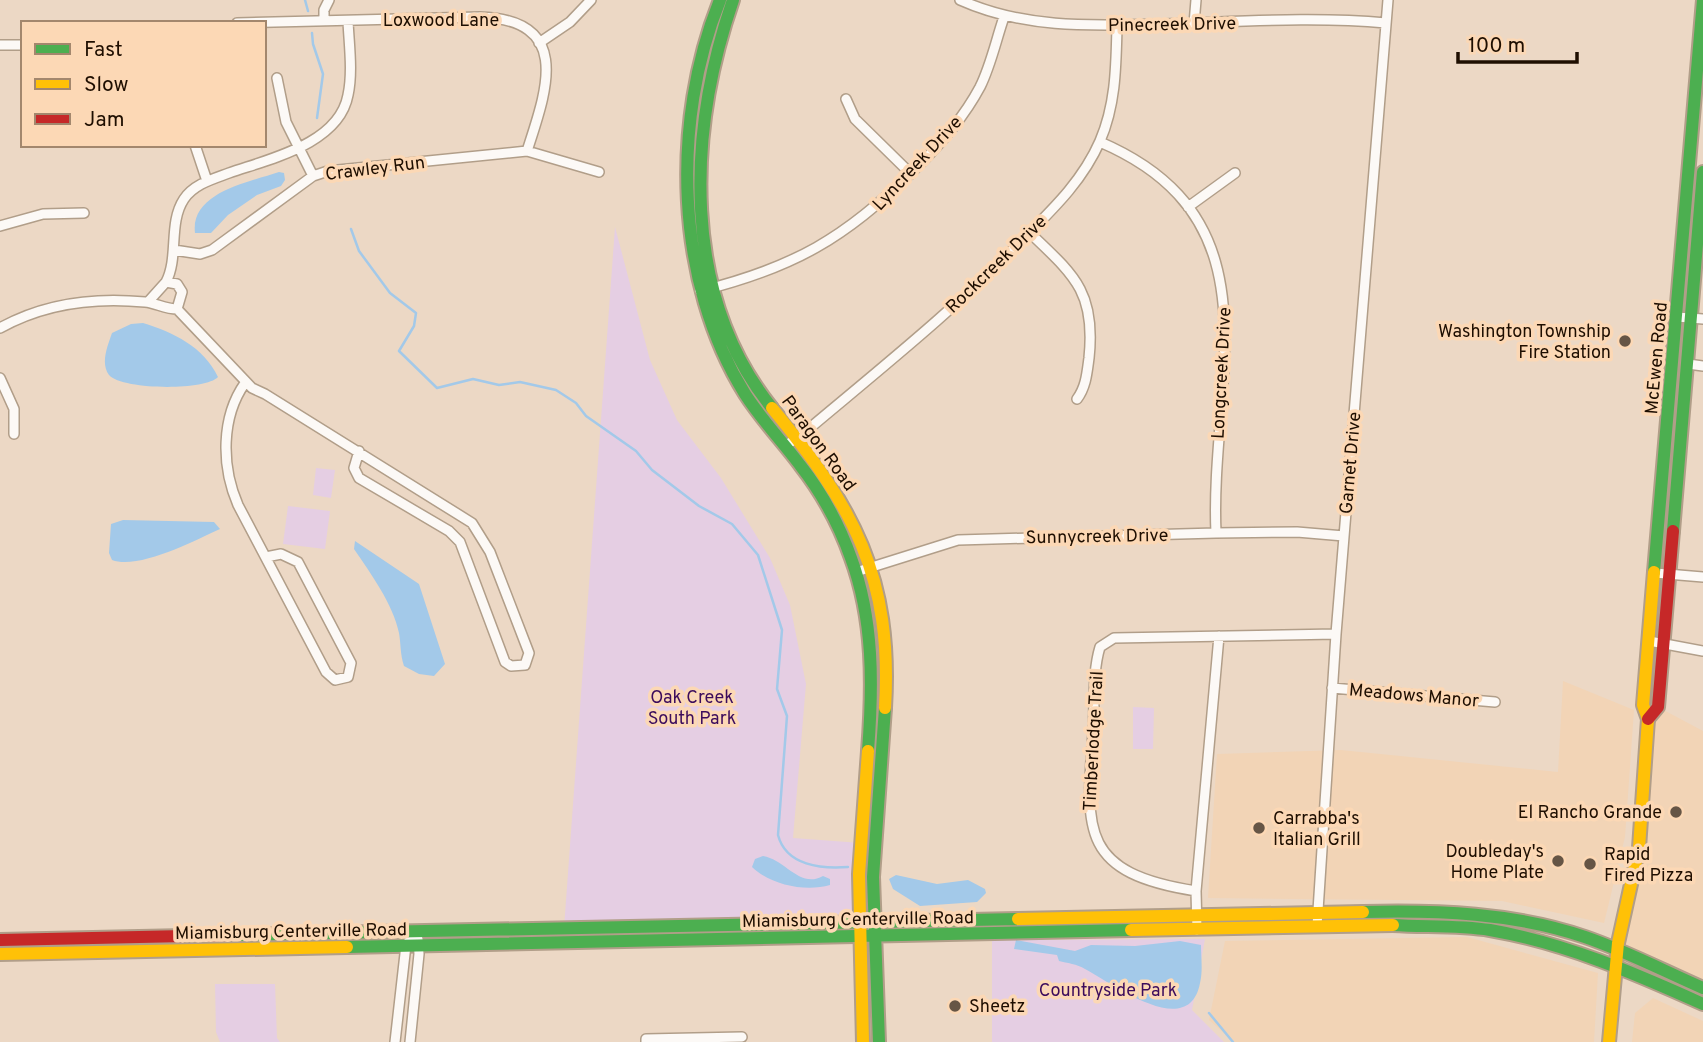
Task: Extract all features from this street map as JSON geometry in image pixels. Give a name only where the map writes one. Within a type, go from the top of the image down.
[{"type":"street","points":[[324,21],[329,0]]},
{"type":"street","points":[[527,151],[548,83],[547,64],[539,43],[570,22],[591,0]]},
{"type":"street","name":"Paragon Road","points":[[720,0],[710,23],[696,74],[686,187],[690,240],[699,291],[716,345],[746,397],[807,474],[833,518],[856,572],[868,625],[873,694],[860,853],[863,1042]]},
{"type":"street","name":"Paragon Road","points":[[733,0],[713,66],[701,176],[702,229],[714,287],[744,368],[841,500],[870,565],[879,600],[889,682],[874,866],[879,1042]]},
{"type":"street","name":"Pinecreek Drive","points":[[960,0],[1004,16],[1051,24],[1117,26],[1354,20],[1387,23]]},
{"type":"street","points":[[1194,23],[1196,0]]},
{"type":"street","name":"Garnet Drive","points":[[1317,926],[1336,634],[1388,0]]},
{"type":"street","name":"McEwen Road","points":[[1609,1042],[1618,949],[1638,852],[1648,719],[1643,705],[1701,57],[1703,0]]},
{"type":"street","name":"Lyncreek Drive","points":[[699,291],[770,270],[808,253],[862,219],[950,133],[970,104],[987,70],[1004,16]]},
{"type":"street","name":"Loxwood Lane","points":[[266,22],[492,17],[522,26],[539,43]]},
{"type":"street","points":[[148,302],[166,282],[183,199],[207,181],[299,146],[328,130],[346,104],[349,85],[348,21]]},
{"type":"street","name":"Rockcreek Drive","points":[[785,446],[798,438],[986,278],[1079,178],[1100,142],[1114,95],[1117,26]]},
{"type":"street","points":[[0,45],[21,45]]},
{"type":"street","points":[[277,78],[282,110],[313,176]]},
{"type":"street","points":[[846,99],[855,119],[911,174]]},
{"type":"street","name":"Longcreek Drive","points":[[1100,142],[1151,169],[1188,207],[1212,251],[1225,299],[1226,334],[1215,480],[1216,533]]},
{"type":"street","points":[[196,147],[207,181]]},
{"type":"street","name":"Crawley Run","points":[[174,250],[200,254],[212,250],[313,176],[328,171],[527,151],[599,172]]},
{"type":"street","name":"McEwen Road","points":[[1648,719],[1658,707],[1688,364],[1697,318],[1703,172]]},
{"type":"street","points":[[1188,207],[1235,173]]},
{"type":"street","points":[[0,226],[43,214],[84,213]]},
{"type":"street","points":[[1030,233],[1071,273],[1087,301],[1091,326],[1090,349],[1085,386],[1077,399]]},
{"type":"street","points":[[166,282],[177,284],[182,292],[177,309]]},
{"type":"street","points":[[0,328],[30,313],[69,302],[148,302],[177,309],[208,339],[245,383],[359,451],[464,517],[479,531],[529,653],[526,665],[511,666],[505,662],[456,536],[359,478],[354,468],[359,451]]},
{"type":"street","points":[[1677,317],[1697,318]]},
{"type":"street","points":[[1688,364],[1703,366]]},
{"type":"street","points":[[0,378],[14,409],[14,434]]},
{"type":"street","points":[[245,383],[231,405],[227,421],[228,476],[237,505],[326,672],[335,680],[348,677],[352,670],[351,663],[299,562],[281,554],[266,557]]},
{"type":"street","name":"Sunnycreek Drive","points":[[856,572],[870,565],[958,540],[1297,532],[1344,536]]},
{"type":"street","points":[[1655,573],[1703,577]]},
{"type":"street","name":"Timberlodge Trail","points":[[1196,891],[1161,884],[1130,872],[1107,855],[1093,833],[1088,796],[1098,652],[1103,643],[1114,638],[1336,634]]},
{"type":"street","points":[[1197,930],[1196,891],[1219,636]]},
{"type":"street","points":[[1649,641],[1703,651]]},
{"type":"street","name":"Meadows Manor","points":[[1332,688],[1495,702]]},
{"type":"street","name":"Miamisburg Centerville Road","points":[[0,940],[267,935],[414,941],[681,941],[862,937],[876,929],[1048,917],[1388,911],[1501,917],[1583,936],[1703,988]]},
{"type":"street","points":[[1048,917],[1049,932]]},
{"type":"street","name":"Miamisburg Centerville Road","points":[[0,954],[267,949],[680,926],[861,923],[876,929],[1049,932],[1392,925],[1487,929],[1552,942],[1617,964],[1703,1004]]},
{"type":"street","points":[[680,926],[681,941]]},
{"type":"street","points":[[267,935],[267,949]]},
{"type":"street","points":[[396,1042],[414,941]]},
{"type":"street","points":[[410,1042],[414,941]]},
{"type":"street","points":[[646,1042],[646,1039],[730,1040],[743,1037]]},
{"type":"shaded area","points":[[1563,681],[1634,710],[1625,837],[1604,923],[1502,901],[1208,898],[1217,754],[1341,750],[1558,772]]},
{"type":"shaded area","points":[[1658,707],[1703,731],[1703,988],[1618,943],[1634,873],[1648,719]]},
{"type":"shaded area","points":[[1467,937],[1598,973],[1594,1042],[1234,1042],[1209,1020],[1225,941]]},
{"type":"shaded area","points":[[1653,998],[1703,1021],[1703,1042],[1632,1042],[1635,1013]]},
{"type":"green space","name":"Oak Creek South Park","points":[[615,227],[650,360],[677,420],[721,478],[770,558],[790,605],[806,684],[793,838],[861,843],[861,923],[564,928]]},
{"type":"green space","points":[[316,468],[335,470],[331,498],[313,495]]},
{"type":"green space","points":[[288,506],[330,511],[325,549],[283,544]]},
{"type":"green space","points":[[1133,707],[1154,708],[1153,749],[1133,749]]},
{"type":"green space","name":"Countryside Park","points":[[1205,939],[1192,1010],[1224,1042],[992,1042],[992,940]]},
{"type":"green space","points":[[215,984],[275,984],[277,1038],[280,1042],[220,1042],[216,1032]]},
{"type":"water","points":[[279,172],[284,173],[285,180],[281,186],[257,195],[228,215],[211,233],[195,233],[196,219],[212,198],[238,185]]},
{"type":"water","points":[[143,323],[165,331],[196,349],[205,357],[218,377],[197,385],[164,387],[130,384],[109,375],[105,360],[112,333],[131,324]]},
{"type":"water","points":[[123,520],[214,522],[220,529],[166,553],[123,562],[112,560],[109,553],[111,524]]},
{"type":"water","points":[[355,541],[419,584],[445,664],[434,676],[419,674],[404,666],[399,633],[392,611],[354,549]]},
{"type":"water","points":[[763,856],[807,879],[823,876],[830,879],[830,885],[810,888],[778,882],[752,867],[755,859]]},
{"type":"water","points":[[896,875],[937,884],[968,880],[985,889],[986,893],[977,902],[920,906],[893,889],[889,879]]},
{"type":"water","points":[[1016,940],[1075,951],[1091,945],[1135,946],[1180,941],[1201,945],[1200,983],[1193,1000],[1181,1008],[1166,1008],[1130,995],[1082,967],[1059,961],[1057,955],[1014,949]]},
{"type":"waterway","points":[[305,0],[308,11]]},
{"type":"waterway","points":[[312,33],[323,74],[317,118]]},
{"type":"waterway","points":[[351,229],[359,251],[390,293],[416,313],[414,326],[399,351],[437,388],[473,379],[499,385],[520,382],[556,390],[576,403],[586,416],[636,451],[652,470],[699,506],[732,524],[758,555],[782,630],[777,689],[787,716],[778,835],[782,845],[797,859],[817,866],[848,867]]},
{"type":"waterway","points":[[1209,1013],[1233,1042]]},
{"type":"traffic: fast","points":[[720,0],[704,47],[693,97],[688,148],[688,200],[693,252],[705,302],[722,350],[751,403],[823,498],[851,558],[859,581],[868,629],[871,678],[868,751]]},
{"type":"traffic: fast","points":[[733,0],[718,50],[707,103],[701,157],[701,210],[707,263],[721,315],[742,363],[772,408]]},
{"type":"traffic: fast","points":[[1654,572],[1703,0]]},
{"type":"traffic: fast","points":[[1673,531],[1703,172]]},
{"type":"traffic: fast","points":[[879,1042],[873,877],[885,708]]},
{"type":"traffic: fast","points":[[1363,912],[1476,915],[1558,929],[1630,955],[1703,988]]},
{"type":"traffic: fast","points":[[232,935],[1018,919]]},
{"type":"traffic: fast","points":[[1393,925],[1466,927],[1518,936],[1599,960],[1703,1004]]},
{"type":"traffic: fast","points":[[347,947],[1131,930]]},
{"type":"traffic: slow","points":[[772,408],[825,478],[862,546],[874,581],[882,620],[886,662],[885,708]]},
{"type":"traffic: slow","points":[[1609,1042],[1618,943],[1639,848],[1648,719],[1643,705],[1654,572]]},
{"type":"traffic: slow","points":[[863,1042],[859,874],[868,751]]},
{"type":"traffic: slow","points":[[1018,919],[1363,912]]},
{"type":"traffic: slow","points":[[1131,930],[1393,925]]},
{"type":"traffic: slow","points":[[0,954],[347,947]]},
{"type":"traffic: jam","points":[[1648,719],[1658,707],[1673,531]]},
{"type":"traffic: jam","points":[[0,940],[232,935]]},
{"type":"place","name":"Washington Township Fire Station","points":[[1625,341]]},
{"type":"place","name":"El Rancho Grande","points":[[1676,812]]},
{"type":"place","name":"Carrabba's Italian Grill","points":[[1259,828]]},
{"type":"place","name":"Doubleday's Home Plate","points":[[1558,861]]},
{"type":"place","name":"Rapid Fired Pizza","points":[[1590,864]]},
{"type":"place","name":"Sheetz","points":[[955,1006]]}]
